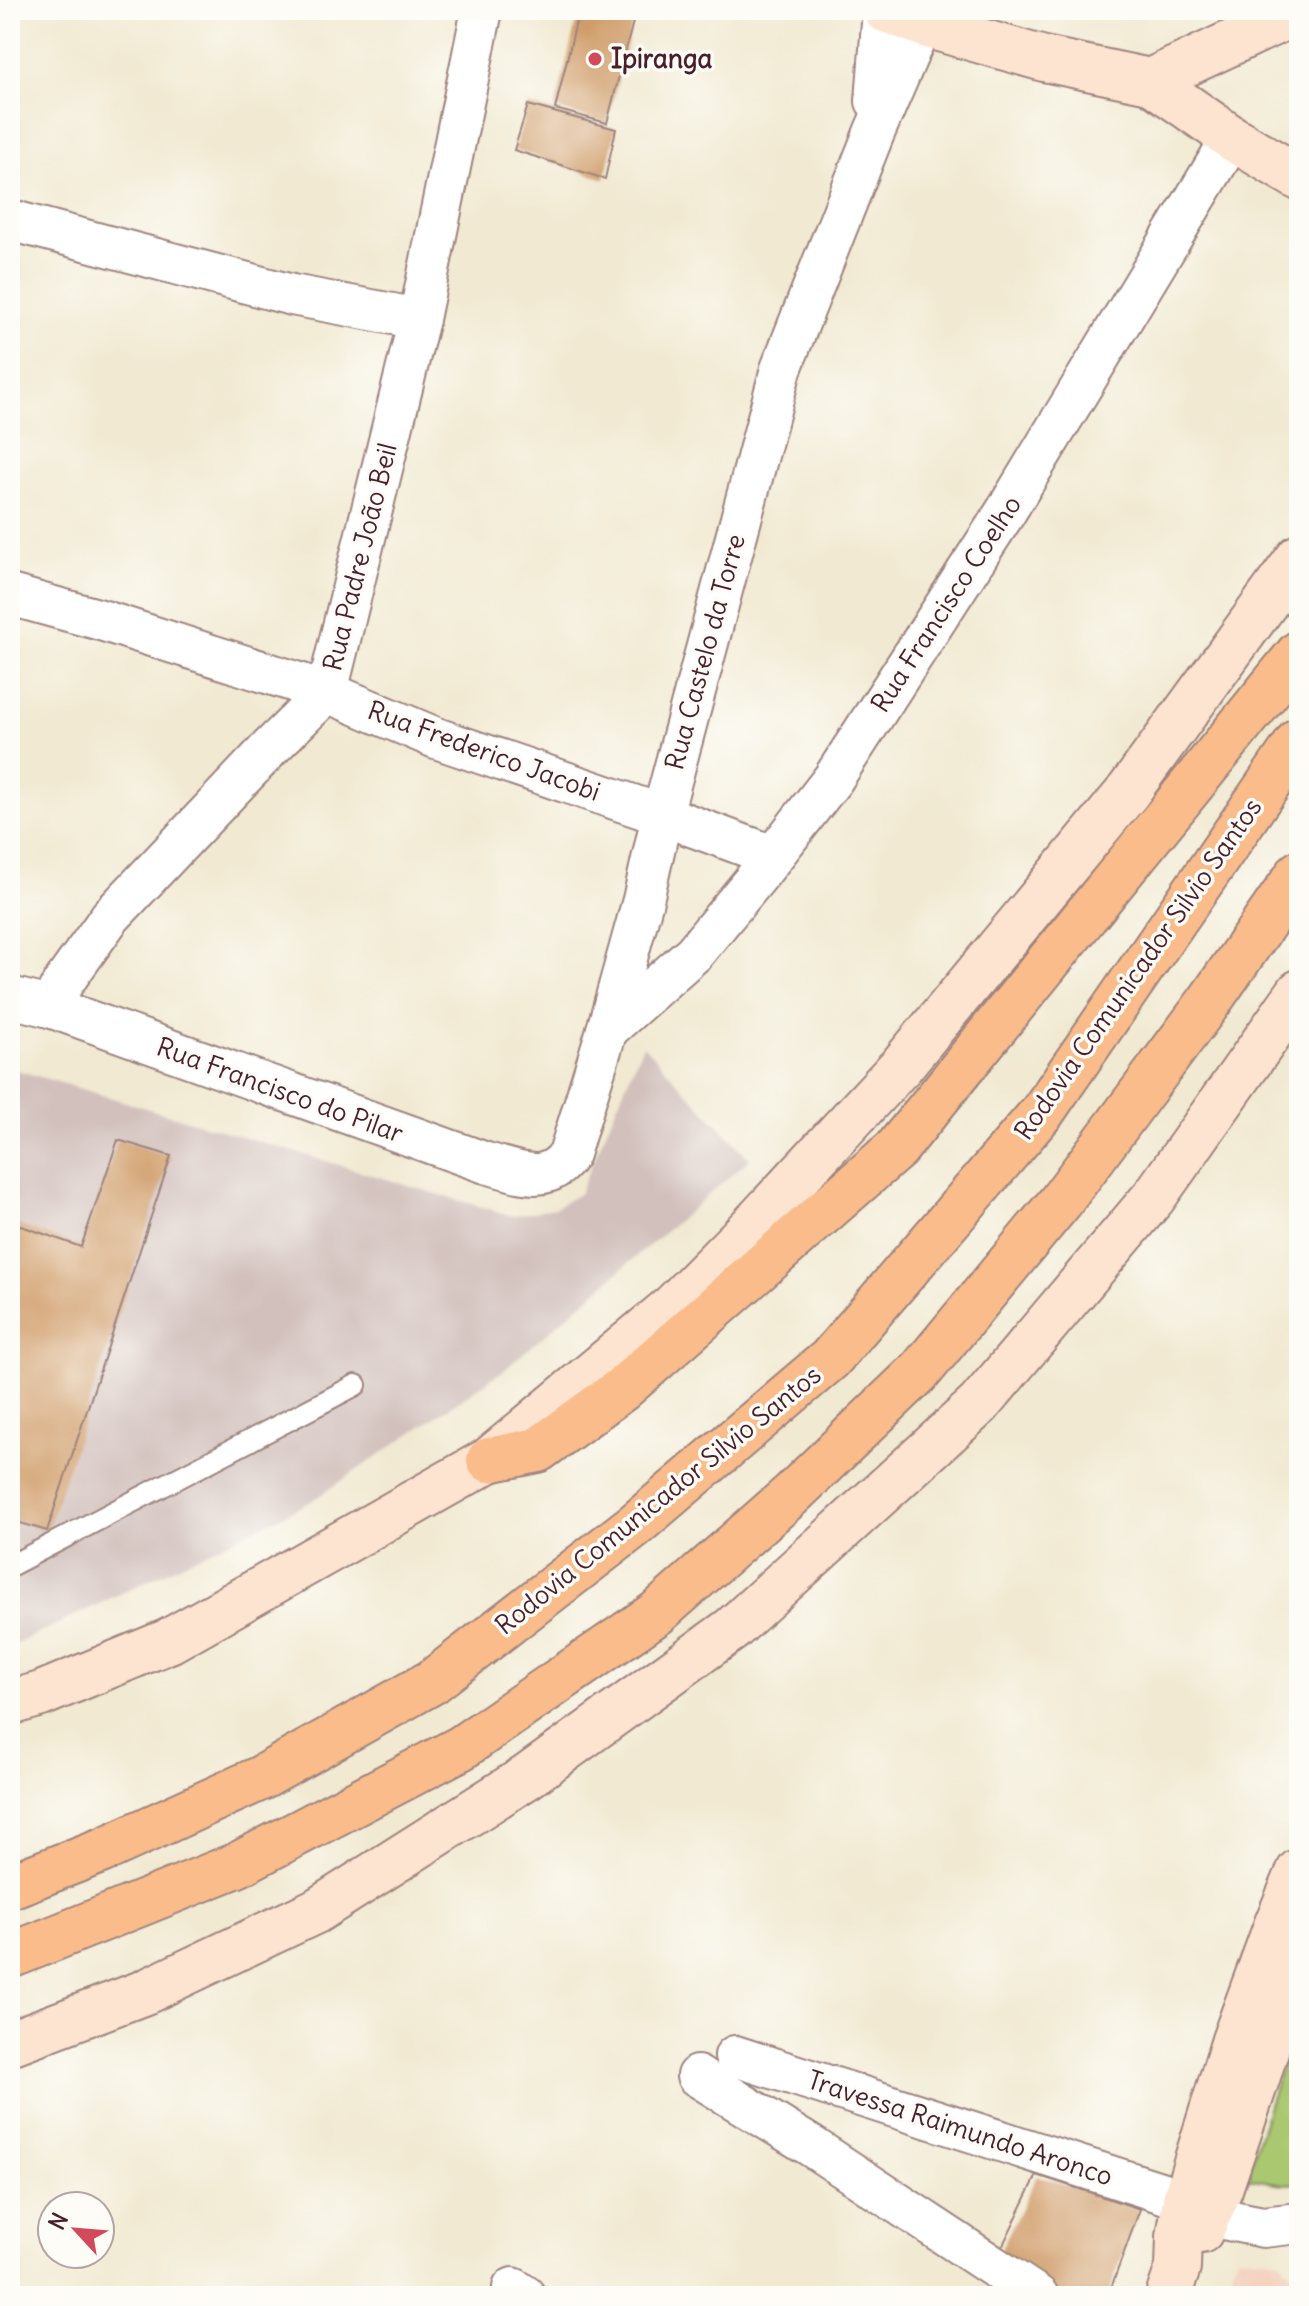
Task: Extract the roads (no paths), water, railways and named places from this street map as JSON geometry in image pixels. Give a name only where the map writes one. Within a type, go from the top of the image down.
[{"type":"highway","points":[[489,1460],[538,1450],[622,1389],[897,1148],[1299,653]]},
{"type":"highway","name":"Rodovia Comunicador Silvio Santos","points":[[10,1886],[103,1850],[261,1778],[432,1682],[635,1525],[830,1359],[1043,1111],[1299,740]]},
{"type":"highway","points":[[10,1956],[237,1865],[461,1748],[657,1613],[791,1495],[921,1370],[1061,1201],[1209,1002],[1299,873]]},
{"type":"main road","points":[[884,10],[1044,59],[1150,81],[1232,138],[1299,178]]},
{"type":"main road","points":[[1150,81],[1299,11]]},
{"type":"main road","points":[[10,1703],[41,1694],[169,1641],[489,1460],[672,1307],[901,1066],[1127,793],[1299,557]]},
{"type":"main road","points":[[10,2043],[145,1992],[316,1911],[527,1777],[732,1629],[979,1404],[1154,1197],[1299,992]]},
{"type":"main road","points":[[1173,2282],[1195,2244],[1197,2206],[1234,2040],[1299,1871]]},
{"type":"main road","points":[[1197,2206],[1220,2189],[1299,1946]]},
{"type":"street","name":"Rua Padre João Beil","points":[[50,1007],[63,983],[110,917],[259,759],[327,692],[419,319],[482,10]]},
{"type":"street","name":"Rua Castelo da Torre","points":[[874,133],[884,10]]},
{"type":"street","name":"Rua Castelo da Torre","points":[[551,1172],[558,1169],[569,1154],[607,1030],[781,369],[874,133],[920,27],[925,25]]},
{"type":"street","name":"Rua Francisco Coelho","points":[[607,1030],[687,960],[833,779],[953,596],[1076,399],[1232,138]]},
{"type":"street","points":[[10,220],[292,295],[419,319]]},
{"type":"street","name":"Rua Frederico Jacobi","points":[[10,595],[101,620],[327,692],[436,738],[773,856]]},
{"type":"street","name":"Rua Francisco do Pilar","points":[[10,997],[50,1007],[486,1163],[528,1173],[551,1172]]},
{"type":"street","name":"Travessa Raimundo Aronco","points":[[735,2056],[1197,2206],[1228,2220],[1263,2227],[1299,2223]]},
{"type":"street","points":[[697,2076],[824,2154],[1038,2296]]},
{"type":"lane","points":[[10,1566],[356,1385]]},
{"type":"place","name":"Ipiranga","points":[[595,59]]}]
